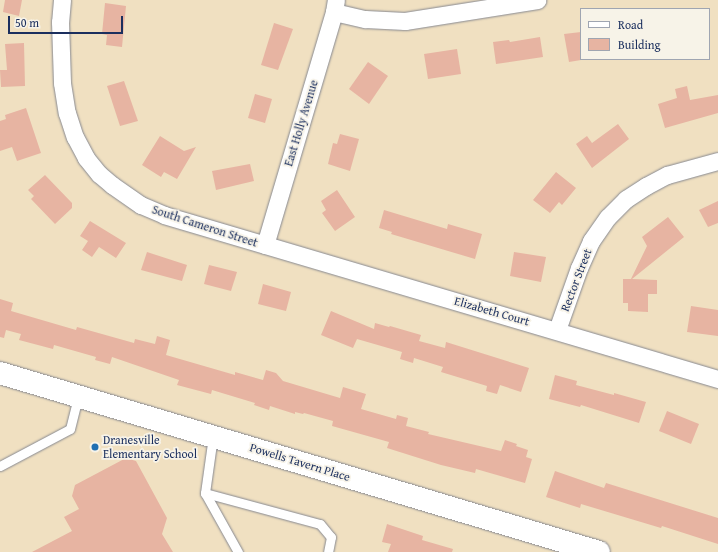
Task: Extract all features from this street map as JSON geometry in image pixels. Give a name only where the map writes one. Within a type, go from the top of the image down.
[{"type":"street","name":"South Cameron Street","points":[[62,0],[60,22],[62,83],[70,125],[86,158],[112,185],[141,205],[164,215],[265,245]]},
{"type":"street","points":[[335,6],[364,19],[405,21],[538,0]]},
{"type":"street","name":"East Holly Avenue","points":[[265,245],[335,6]]},
{"type":"street","name":"Rector Street","points":[[557,330],[578,268],[591,241],[608,217],[626,199],[667,175],[718,161]]},
{"type":"street","name":"Elizabeth Court","points":[[265,245],[557,330],[718,379]]},
{"type":"street","name":"Powells Tavern Place","points":[[0,372],[599,552]]},
{"type":"lane","points":[[0,466],[70,429],[78,396]]},
{"type":"lane","points":[[213,436],[205,492],[238,552]]},
{"type":"lane","points":[[205,492],[320,524],[331,537],[328,552]]},
{"type":"building","points":[[5,0],[22,0],[19,16],[3,12]]},
{"type":"building","points":[[105,3],[126,6],[122,47],[106,45],[107,35],[102,34]]},
{"type":"building","points":[[274,23],[293,29],[278,70],[261,65]]},
{"type":"building","points":[[580,32],[581,60],[569,62],[564,34]]},
{"type":"building","points":[[540,37],[543,57],[496,64],[493,42],[509,40],[510,42]]},
{"type":"building","points":[[24,43],[25,86],[1,87],[0,70],[7,70],[5,44]]},
{"type":"building","points":[[457,49],[461,74],[428,79],[424,54]]},
{"type":"building","points":[[368,62],[388,76],[369,104],[349,89]]},
{"type":"building","points":[[124,81],[138,121],[120,126],[107,86]]},
{"type":"building","points":[[687,86],[690,100],[718,95],[718,113],[665,128],[658,104],[677,98],[675,89]]},
{"type":"building","points":[[255,94],[272,99],[265,123],[248,118]]},
{"type":"building","points":[[26,108],[41,153],[17,161],[12,147],[0,151],[0,121],[6,119],[5,115]]},
{"type":"building","points":[[618,124],[629,139],[592,168],[576,144],[587,136],[592,143]]},
{"type":"building","points":[[340,134],[359,139],[350,171],[328,164],[333,143],[337,144]]},
{"type":"building","points":[[160,136],[184,151],[196,147],[177,179],[164,172],[161,177],[142,165]]},
{"type":"building","points":[[250,164],[254,181],[216,190],[212,171]]},
{"type":"building","points":[[556,172],[576,188],[562,205],[559,202],[550,213],[533,200]]},
{"type":"building","points":[[45,175],[72,203],[72,208],[55,224],[31,199],[34,196],[28,190]]},
{"type":"building","points":[[337,190],[355,217],[335,231],[322,213],[326,210],[321,201]]},
{"type":"building","points":[[718,201],[718,223],[708,227],[699,210]]},
{"type":"building","points":[[384,210],[447,229],[448,224],[482,234],[475,259],[391,234],[392,232],[379,228]]},
{"type":"building","points":[[668,217],[684,237],[632,279],[657,280],[657,294],[648,294],[648,312],[628,311],[628,303],[623,303],[623,279],[631,279],[647,246],[642,237]]},
{"type":"building","points":[[90,221],[126,243],[116,258],[99,247],[92,257],[82,250],[88,241],[80,236]]},
{"type":"building","points":[[147,252],[187,265],[182,281],[141,270]]},
{"type":"building","points":[[514,252],[546,257],[541,282],[510,276]]},
{"type":"building","points":[[209,265],[237,272],[231,291],[204,284]]},
{"type":"building","points":[[263,284],[291,292],[286,311],[258,304]]},
{"type":"building","points":[[0,299],[13,303],[11,311],[76,330],[77,327],[134,343],[135,339],[155,344],[157,336],[170,340],[166,355],[235,375],[235,372],[263,380],[266,370],[276,373],[283,381],[340,398],[343,387],[366,394],[361,409],[396,419],[397,415],[408,418],[406,426],[429,432],[428,434],[501,451],[505,440],[517,444],[516,446],[528,450],[526,457],[532,459],[525,483],[476,469],[475,473],[441,465],[387,448],[389,442],[332,426],[333,421],[304,413],[295,412],[295,414],[270,406],[269,410],[254,405],[255,403],[212,390],[211,394],[177,385],[179,380],[112,357],[110,364],[95,360],[96,357],[54,345],[53,349],[19,340],[21,334],[6,330],[4,338],[0,337]]},
{"type":"building","points":[[691,306],[718,310],[718,336],[687,332]]},
{"type":"building","points":[[331,311],[374,329],[375,323],[390,326],[421,335],[419,341],[445,348],[446,342],[529,368],[521,392],[500,385],[497,394],[486,391],[487,386],[441,372],[443,367],[414,358],[413,363],[400,359],[402,352],[357,339],[353,348],[321,335]]},
{"type":"building","points":[[555,375],[577,381],[576,385],[646,402],[639,423],[581,405],[580,407],[549,399]]},
{"type":"building","points":[[667,411],[699,424],[691,444],[659,431]]},
{"type":"building","points":[[126,458],[136,461],[167,518],[162,534],[173,552],[32,552],[72,531],[64,517],[79,509],[72,496],[75,485]]},
{"type":"building","points":[[555,471],[604,488],[606,483],[718,518],[718,544],[662,526],[661,528],[581,504],[580,508],[546,497]]},
{"type":"building","points":[[387,524],[423,536],[422,540],[453,549],[452,552],[388,552],[391,544],[382,542]]},
{"type":"place","name":"Dranesville Elementary School","points":[[95,447]]}]
